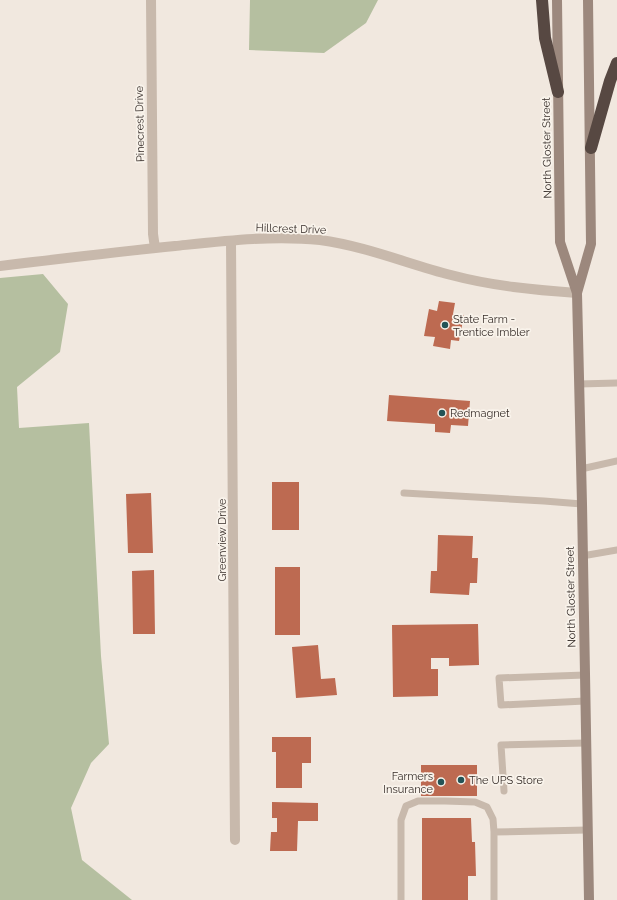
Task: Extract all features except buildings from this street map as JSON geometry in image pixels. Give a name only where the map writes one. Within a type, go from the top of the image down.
[{"type":"highway","points":[[542,0],[545,38],[558,92]]},
{"type":"highway","points":[[591,148],[617,63]]},
{"type":"main road","name":"North Gloster Street","points":[[557,0],[560,242],[577,293],[589,900]]},
{"type":"main road","name":"North Gloster Street","points":[[577,293],[591,244],[588,0]]},
{"type":"street","name":"Pinecrest Drive","points":[[151,0],[153,234],[155,248]]},
{"type":"street","name":"Hillcrest Drive","points":[[0,266],[155,248],[231,241],[290,238],[331,242],[355,247],[474,280],[535,290],[577,293]]},
{"type":"street","name":"Greenview Drive","points":[[231,241],[235,840]]},
{"type":"lane","points":[[579,384],[617,383]]},
{"type":"lane","points":[[581,469],[617,461]]},
{"type":"lane","points":[[404,494],[544,500],[582,504]]},
{"type":"lane","points":[[582,556],[617,550]]},
{"type":"lane","points":[[585,675],[499,678],[501,705],[585,701]]},
{"type":"lane","points":[[504,790],[502,745],[586,743]]},
{"type":"lane","points":[[401,900],[401,820],[406,806],[418,801],[475,802],[487,807],[493,819],[494,832],[494,900]]},
{"type":"lane","points":[[494,832],[588,830]]},
{"type":"green space","points":[[250,0],[378,0],[366,23],[324,53],[249,50]]},
{"type":"green space","points":[[43,274],[68,304],[60,352],[17,387],[19,428],[89,423],[101,656],[109,744],[91,763],[71,808],[82,860],[132,900],[0,900],[0,278]]},
{"type":"place","name":"State Farm - Trentice Imbler","points":[[445,325]]},
{"type":"place","name":"Redmagnet","points":[[442,413]]},
{"type":"place","name":"The UPS Store","points":[[461,780]]},
{"type":"place","name":"Farmers Insurance","points":[[441,782]]}]
